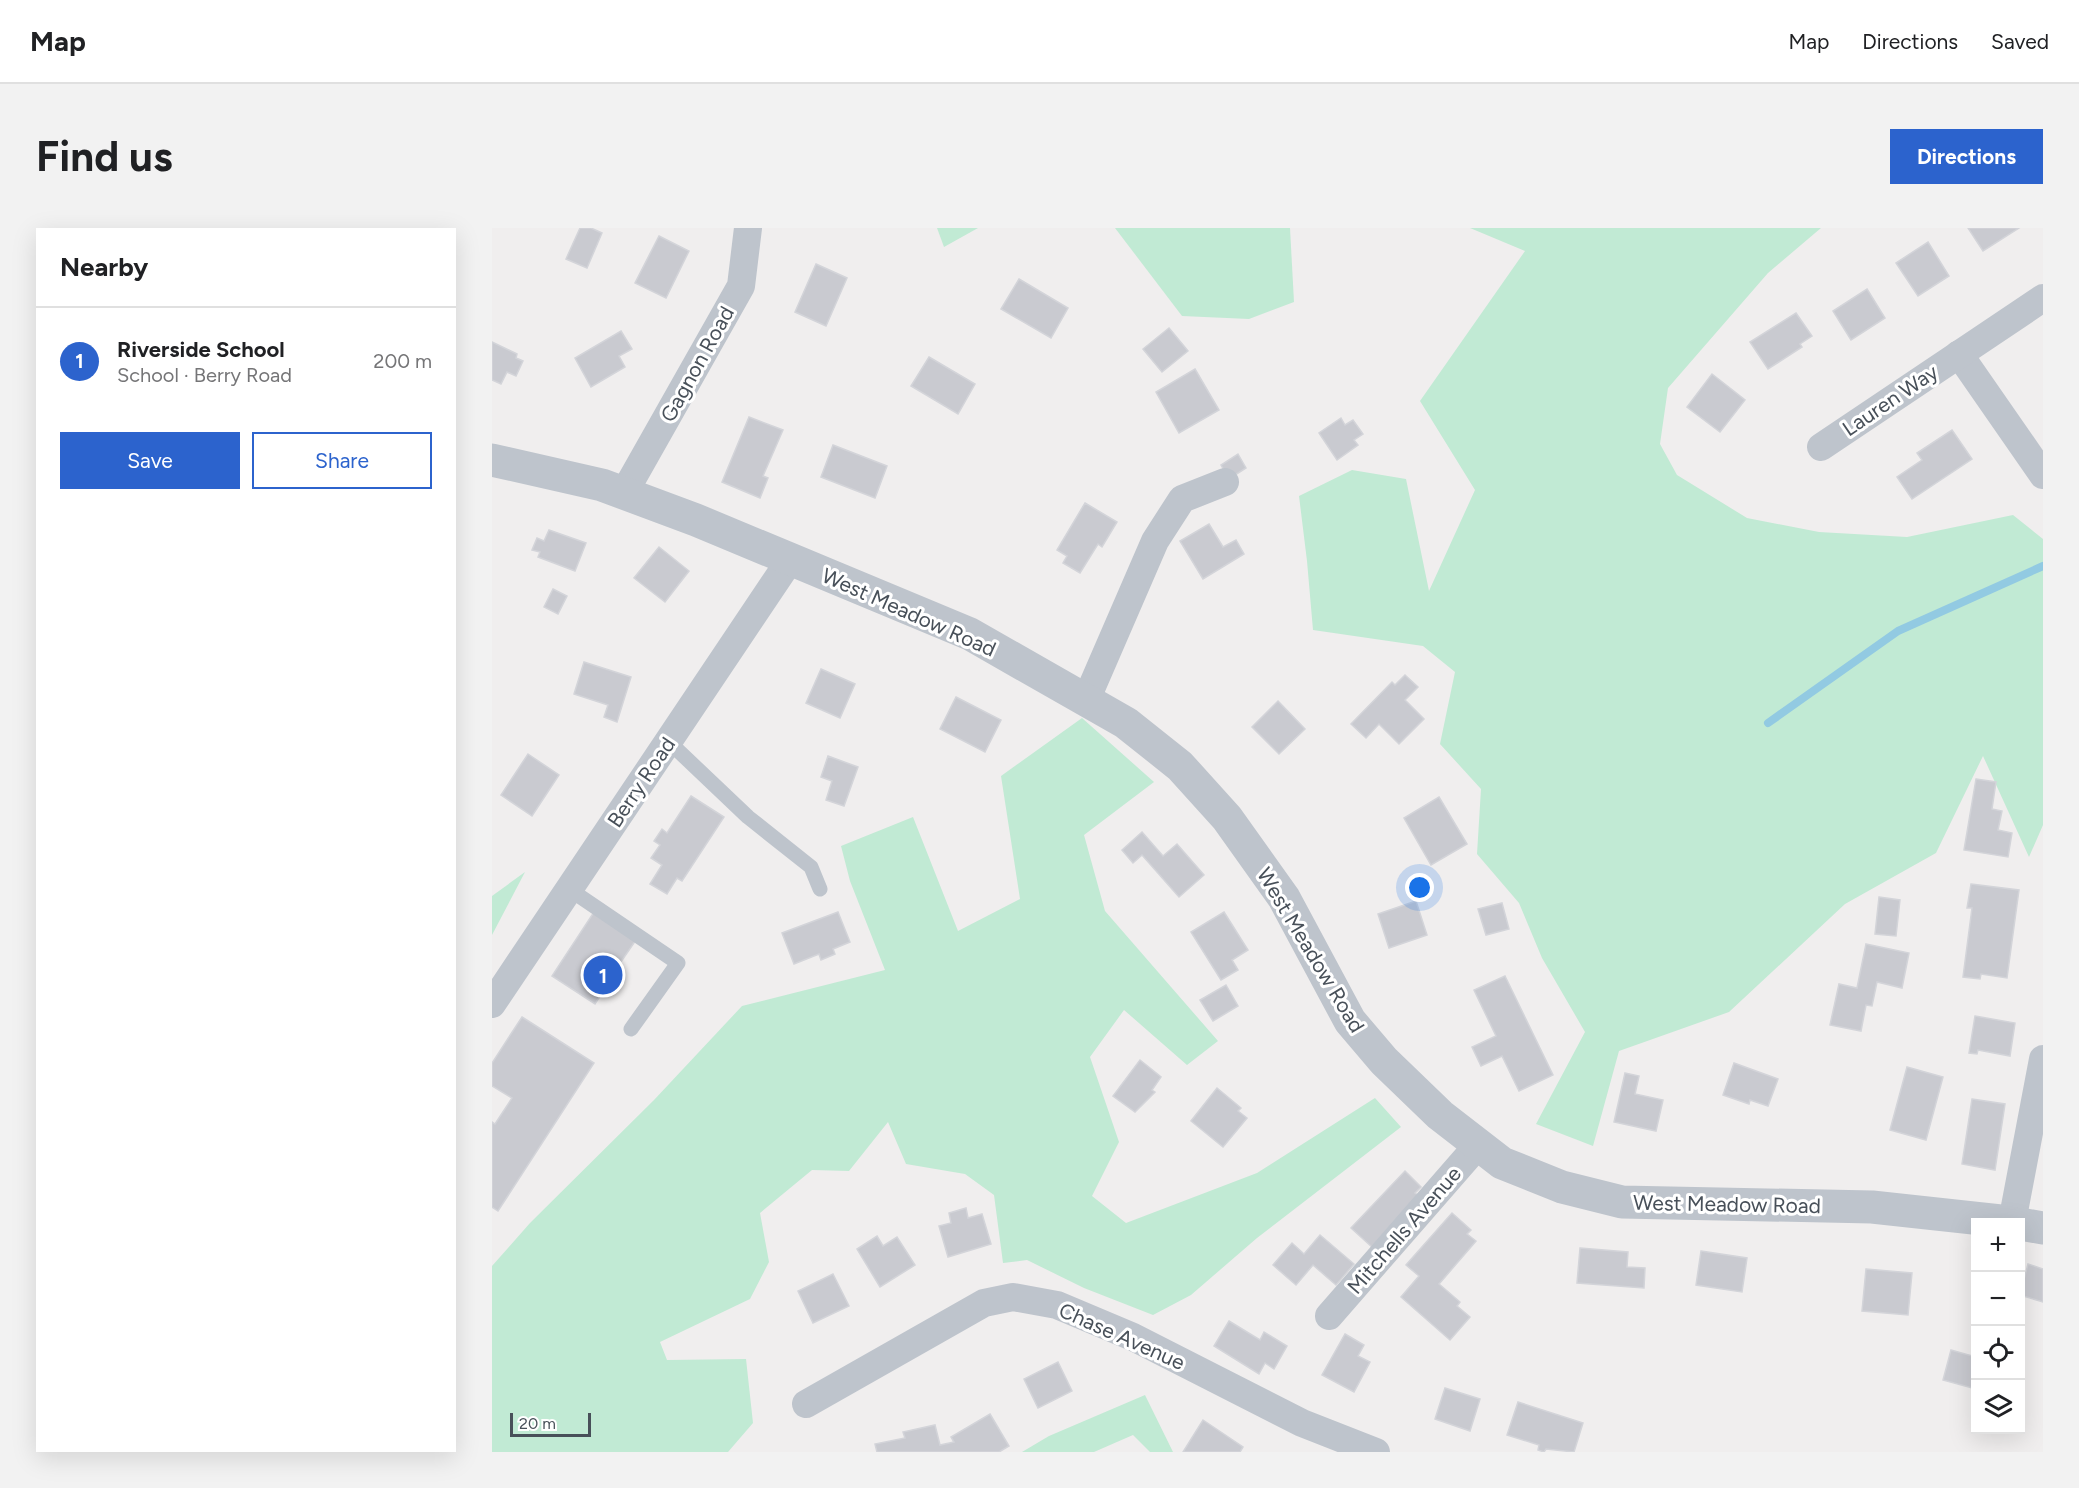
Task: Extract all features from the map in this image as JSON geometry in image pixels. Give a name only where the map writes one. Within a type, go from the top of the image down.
[{"type":"street","name":"Gagnon Road","points":[[624,493],[741,286],[748,228]]},
{"type":"street","name":"Lauren Way","points":[[1821,447],[2043,298]]},
{"type":"street","name":"Lauren Way","points":[[1959,354],[2043,475]]},
{"type":"street","name":"West Meadow Road","points":[[492,460],[602,485],[624,493],[970,634],[1087,698],[1126,723],[1180,766],[1227,818],[1284,898],[1350,1021],[1392,1069],[1440,1115],[1502,1163],[1562,1187],[1622,1202],[1872,1207],[1974,1218]]},
{"type":"street","points":[[1087,698],[1155,541],[1182,499],[1226,482]]},
{"type":"street","name":"Berry Road","points":[[492,1004],[790,560]]},
{"type":"street","points":[[2012,1218],[2043,1059]]},
{"type":"street","name":"Mitchells Avenue","points":[[1329,1316],[1478,1144]]},
{"type":"street","points":[[2025,1225],[2043,1227]]},
{"type":"street","name":"Chase Avenue","points":[[806,1404],[978,1306],[998,1299],[1029,1298],[1094,1319],[1302,1423],[1376,1452]]},
{"type":"lane","points":[[668,741],[748,817],[811,867],[820,889]]},
{"type":"lane","points":[[569,889],[678,963],[631,1029]]},
{"type":"green space","points":[[937,228],[978,228],[944,247]]},
{"type":"green space","points":[[1115,228],[1290,228],[1294,302],[1249,319],[1182,316]]},
{"type":"green space","points":[[1470,228],[1821,228],[1768,273],[1668,388],[1660,444],[1677,475],[1747,518],[1819,532],[1907,537],[2013,515],[2043,539],[2043,825],[2029,857],[1983,756],[1936,853],[1845,904],[1729,1012],[1619,1051],[1593,1146],[1536,1124],[1585,1032],[1542,958],[1519,903],[1477,854],[1481,789],[1440,744],[1455,672],[1423,646],[1313,630],[1299,496],[1352,470],[1406,479],[1429,591],[1475,490],[1420,401],[1525,251]]},
{"type":"green space","points":[[1082,718],[1154,782],[1084,835],[1105,911],[1218,1041],[1187,1065],[1124,1010],[1090,1057],[1119,1142],[1092,1196],[1126,1223],[1257,1173],[1375,1098],[1401,1127],[1257,1238],[1191,1295],[1153,1315],[1084,1288],[1027,1260],[1003,1263],[994,1195],[965,1174],[906,1164],[888,1122],[849,1171],[812,1170],[760,1213],[769,1262],[750,1299],[660,1342],[667,1360],[746,1359],[753,1423],[728,1452],[492,1452],[492,1266],[530,1223],[654,1100],[742,1006],[885,970],[850,881],[841,846],[913,817],[958,931],[1020,899],[1001,776]]},
{"type":"green space","points":[[525,872],[492,935],[492,896]]},
{"type":"green space","points":[[1145,1395],[1173,1452],[1150,1452],[1133,1435],[1094,1452],[1022,1452],[1049,1436]]},
{"type":"building","points":[[580,228],[591,228],[602,233],[587,268],[566,259]]},
{"type":"building","points":[[1968,228],[2019,228],[1983,251]]},
{"type":"building","points":[[659,236],[689,251],[666,298],[635,283]]},
{"type":"building","points":[[1928,242],[1949,276],[1918,296],[1896,263]]},
{"type":"building","points":[[816,264],[847,278],[826,326],[795,312]]},
{"type":"building","points":[[1019,279],[1068,308],[1051,338],[1001,309]]},
{"type":"building","points":[[1867,289],[1885,318],[1851,340],[1833,311]]},
{"type":"building","points":[[1796,313],[1812,336],[1800,344],[1802,347],[1768,369],[1750,342]]},
{"type":"building","points":[[1169,328],[1188,351],[1162,372],[1143,349]]},
{"type":"building","points":[[621,331],[632,349],[619,356],[625,367],[591,387],[575,358]]},
{"type":"building","points":[[492,342],[517,354],[516,358],[523,361],[516,376],[507,372],[501,384],[492,380]]},
{"type":"building","points":[[929,357],[975,384],[958,414],[911,386]]},
{"type":"building","points":[[1195,369],[1219,410],[1179,433],[1156,392]]},
{"type":"building","points":[[1712,374],[1745,400],[1720,432],[1687,407]]},
{"type":"building","points":[[749,417],[783,430],[763,476],[768,478],[760,498],[722,482]]},
{"type":"building","points":[[1341,418],[1345,425],[1353,420],[1363,434],[1354,440],[1358,445],[1337,460],[1319,433]]},
{"type":"building","points":[[1952,430],[1972,459],[1912,499],[1897,477],[1922,460],[1917,453]]},
{"type":"building","points":[[833,445],[887,466],[875,498],[821,477]]},
{"type":"building","points":[[1238,454],[1246,468],[1229,479],[1221,465]]},
{"type":"building","points":[[1085,503],[1117,522],[1102,547],[1098,544],[1080,573],[1063,563],[1067,556],[1057,550]]},
{"type":"building","points":[[1209,524],[1223,547],[1236,540],[1244,554],[1203,579],[1180,541]]},
{"type":"building","points":[[549,530],[586,543],[575,571],[538,557],[540,552],[532,550],[537,538],[544,541]]},
{"type":"building","points":[[659,547],[689,571],[665,602],[634,578]]},
{"type":"building","points":[[553,589],[567,596],[558,614],[544,607]]},
{"type":"building","points":[[584,662],[631,677],[617,722],[604,717],[608,705],[574,694]]},
{"type":"building","points":[[821,669],[855,684],[840,718],[806,703]]},
{"type":"building","points":[[1405,675],[1418,687],[1405,700],[1424,719],[1399,744],[1379,724],[1366,738],[1351,724],[1392,682],[1395,685]]},
{"type":"building","points":[[956,697],[1001,720],[985,752],[940,729]]},
{"type":"building","points":[[1278,701],[1305,729],[1279,754],[1252,727]]},
{"type":"building","points":[[528,754],[559,775],[532,816],[501,795]]},
{"type":"building","points":[[828,756],[858,767],[844,806],[826,800],[832,781],[821,777]]},
{"type":"building","points":[[1976,779],[1996,782],[1992,809],[2002,811],[1998,830],[2012,833],[2008,857],[1964,850]]},
{"type":"building","points":[[691,796],[724,817],[682,881],[677,878],[667,894],[650,884],[662,865],[651,858],[660,845],[654,841],[662,829],[667,833]]},
{"type":"building","points":[[1439,797],[1467,844],[1431,865],[1404,818]]},
{"type":"building","points":[[1142,832],[1163,856],[1177,844],[1204,875],[1179,897],[1142,855],[1133,863],[1122,850]]},
{"type":"building","points":[[1971,884],[2019,890],[2007,978],[1981,974],[1980,979],[1963,977],[1972,908],[1967,908]]},
{"type":"building","points":[[1879,897],[1900,900],[1896,936],[1875,934]]},
{"type":"building","points":[[1416,901],[1427,935],[1389,948],[1378,914]]},
{"type":"building","points":[[1502,903],[1509,929],[1486,935],[1478,909]]},
{"type":"building","points":[[594,912],[636,940],[616,969],[624,974],[618,984],[611,979],[595,1004],[552,976]]},
{"type":"building","points":[[838,912],[850,942],[833,949],[835,954],[821,960],[819,954],[794,964],[782,933]]},
{"type":"building","points":[[1224,912],[1248,950],[1232,960],[1238,970],[1221,980],[1191,932]]},
{"type":"building","points":[[1866,944],[1909,953],[1902,988],[1877,982],[1872,1006],[1866,1005],[1861,1031],[1830,1025],[1839,984],[1857,988]]},
{"type":"building","points":[[1505,976],[1553,1075],[1519,1091],[1502,1056],[1481,1066],[1472,1047],[1496,1036],[1474,990]]},
{"type":"building","points":[[1226,985],[1238,1006],[1213,1021],[1200,1000]]},
{"type":"building","points":[[1975,1016],[2015,1023],[2010,1056],[1978,1050],[1977,1054],[1969,1053]]},
{"type":"building","points":[[522,1017],[594,1063],[498,1211],[492,1207],[492,1122],[495,1124],[512,1098],[492,1086],[492,1063]]},
{"type":"building","points":[[1140,1060],[1161,1077],[1152,1090],[1155,1092],[1135,1112],[1113,1096]]},
{"type":"building","points":[[1734,1063],[1778,1079],[1768,1106],[1750,1100],[1749,1104],[1723,1095]]},
{"type":"building","points":[[1907,1067],[1943,1077],[1926,1140],[1890,1130]]},
{"type":"building","points":[[1625,1073],[1639,1076],[1635,1094],[1663,1100],[1656,1131],[1614,1122]]},
{"type":"building","points":[[1217,1088],[1241,1108],[1238,1111],[1247,1118],[1223,1147],[1191,1121]]},
{"type":"building","points":[[1972,1099],[2005,1104],[1995,1170],[1962,1164]]},
{"type":"building","points":[[1405,1171],[1421,1187],[1415,1193],[1421,1198],[1373,1248],[1351,1228]]},
{"type":"building","points":[[966,1208],[968,1218],[982,1214],[991,1244],[948,1257],[939,1226],[951,1223],[949,1213]]},
{"type":"building","points":[[1452,1213],[1471,1230],[1467,1234],[1476,1241],[1439,1284],[1460,1302],[1457,1306],[1470,1317],[1450,1340],[1401,1297],[1419,1276],[1406,1265]]},
{"type":"building","points":[[1320,1235],[1354,1264],[1336,1285],[1313,1265],[1296,1285],[1273,1265],[1292,1243],[1304,1254]]},
{"type":"building","points":[[877,1236],[883,1246],[897,1237],[915,1265],[880,1287],[857,1249]]},
{"type":"building","points":[[1580,1248],[1628,1252],[1627,1267],[1645,1268],[1644,1288],[1577,1283]]},
{"type":"building","points":[[1701,1251],[1747,1258],[1742,1292],[1696,1285]]},
{"type":"building","points":[[2028,1264],[2043,1269],[2043,1302],[2025,1297],[2025,1276]]},
{"type":"building","points":[[1866,1269],[1912,1273],[1908,1315],[1862,1311]]},
{"type":"building","points":[[833,1274],[849,1306],[813,1323],[798,1291]]},
{"type":"building","points":[[1229,1321],[1260,1340],[1264,1332],[1287,1346],[1274,1369],[1265,1363],[1259,1374],[1214,1346]]},
{"type":"building","points":[[1345,1334],[1364,1345],[1358,1356],[1370,1362],[1354,1392],[1322,1375]]},
{"type":"building","points":[[1951,1350],[1971,1356],[1971,1388],[1943,1380]]},
{"type":"building","points":[[1058,1362],[1072,1391],[1038,1408],[1024,1379]]},
{"type":"building","points":[[1445,1388],[1480,1399],[1470,1431],[1435,1419]]},
{"type":"building","points":[[1518,1402],[1583,1423],[1574,1452],[1546,1449],[1544,1452],[1538,1450],[1539,1445],[1507,1435]]},
{"type":"building","points":[[990,1414],[1009,1446],[999,1452],[877,1452],[875,1444],[905,1438],[903,1432],[935,1425],[940,1445],[954,1442],[951,1437]]},
{"type":"building","points":[[1203,1420],[1243,1447],[1240,1452],[1183,1452]]},
{"type":"waterway","points":[[1768,723],[1898,631],[2043,566]]},
{"type":"place","name":"Riverside School","points":[[603,975]]}]
